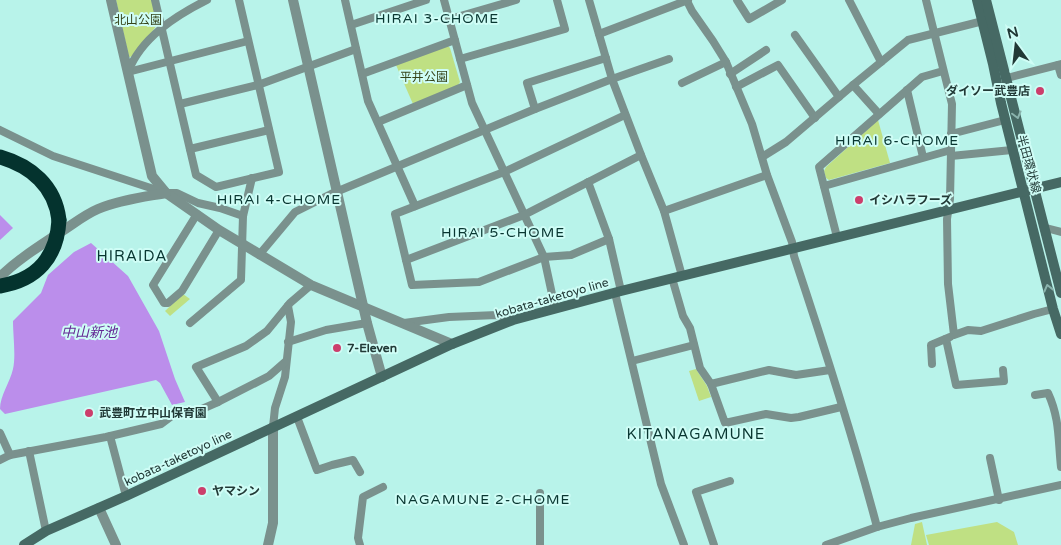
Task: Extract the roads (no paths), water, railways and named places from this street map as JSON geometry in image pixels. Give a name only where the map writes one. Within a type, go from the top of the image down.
[{"type":"highway","points":[[0,157],[17,163],[38,177],[52,196],[57,207],[47,242],[35,260],[17,273],[0,277]]},
{"type":"highway","points":[[0,167],[17,171],[33,182],[54,219],[58,235],[56,244],[38,270],[21,280],[0,286]]},
{"type":"main road","name":"半田環状線","points":[[977,0],[1012,150],[1061,334]]},
{"type":"main road","name":"半田環状線","points":[[986,0],[1036,188],[1061,292]]},
{"type":"main road","name":"kobata-taketoyo line","points":[[24,545],[46,531],[126,496],[452,344],[513,320],[677,277],[1061,182]]},
{"type":"street","points":[[111,0],[152,176],[166,193],[219,230],[311,284],[452,344]]},
{"type":"street","points":[[155,0],[196,175],[216,187],[279,172],[239,0]]},
{"type":"street","points":[[128,72],[144,45],[155,33],[190,8],[206,0]]},
{"type":"street","points":[[293,0],[367,323],[382,377]]},
{"type":"street","points":[[345,0],[368,101],[415,206]]},
{"type":"street","points":[[351,25],[426,0]]},
{"type":"street","points":[[444,0],[472,103],[544,257],[555,308]]},
{"type":"street","points":[[450,19],[516,0]]},
{"type":"street","points":[[460,59],[565,29],[557,0]]},
{"type":"street","points":[[590,0],[612,79],[664,211],[683,316],[690,328],[700,368],[711,384],[725,423],[766,414],[791,418],[799,417],[842,407]]},
{"type":"street","points":[[599,34],[687,0],[692,11],[726,62],[752,124],[767,175],[792,242],[830,370],[855,444],[877,527]]},
{"type":"street","points":[[737,0],[749,19],[782,0]]},
{"type":"street","points":[[849,0],[881,62]]},
{"type":"street","points":[[926,0],[952,104],[948,284],[954,335]]},
{"type":"street","points":[[762,157],[780,147],[908,40],[983,21]]},
{"type":"street","points":[[795,35],[839,97]]},
{"type":"street","points":[[362,74],[455,40]]},
{"type":"street","points":[[128,72],[248,41]]},
{"type":"street","points":[[180,104],[258,85],[356,49]]},
{"type":"street","points":[[730,74],[766,50]]},
{"type":"street","points":[[535,109],[527,83],[606,58]]},
{"type":"street","points":[[259,254],[295,212],[337,192],[535,109],[669,59]]},
{"type":"street","points":[[682,83],[726,62]]},
{"type":"street","points":[[736,88],[778,65],[815,118]]},
{"type":"street","points":[[1007,78],[1060,65],[1061,75]]},
{"type":"street","points":[[837,238],[819,167],[922,77],[944,71]]},
{"type":"street","points":[[378,122],[467,85]]},
{"type":"street","points":[[853,85],[879,114]]},
{"type":"street","points":[[907,90],[923,157]]},
{"type":"street","points":[[609,238],[570,255],[544,257],[479,282],[412,285],[395,214],[504,172],[625,115]]},
{"type":"street","points":[[951,134],[1005,120]]},
{"type":"street","points":[[0,130],[53,156],[243,216]]},
{"type":"street","points":[[190,149],[269,130]]},
{"type":"street","points":[[824,186],[923,157],[951,153],[1012,150]]},
{"type":"street","points":[[406,260],[524,215],[641,155]]},
{"type":"street","points":[[664,211],[767,175]]},
{"type":"street","points":[[190,323],[242,280],[243,216],[252,178]]},
{"type":"street","points":[[588,182],[609,238],[632,361],[661,484],[684,545]]},
{"type":"street","points":[[0,277],[34,249],[82,218],[98,210],[132,199],[166,193]]},
{"type":"street","points":[[197,214],[153,285],[164,303],[168,303],[182,291],[219,230]]},
{"type":"street","points":[[1046,228],[1061,232]]},
{"type":"street","points":[[218,402],[196,367],[246,346],[267,331],[288,306],[311,284]]},
{"type":"street","points":[[268,545],[273,523],[273,427],[275,408],[285,377],[285,362],[291,322],[288,306]]},
{"type":"street","points":[[932,364],[931,345],[968,330],[981,331],[1053,309]]},
{"type":"street","points":[[402,323],[449,317],[497,315],[513,320]]},
{"type":"street","points":[[288,342],[326,330],[367,323]]},
{"type":"street","points":[[946,339],[956,386],[1004,381],[1003,370]]},
{"type":"street","points":[[632,361],[694,345]]},
{"type":"street","points":[[0,460],[10,455],[161,424],[173,415],[202,409],[218,402],[269,376],[285,362]]},
{"type":"street","points":[[711,384],[769,370],[796,375],[830,370]]},
{"type":"street","points":[[1035,395],[1048,393],[1053,403],[1057,415],[1061,467]]},
{"type":"street","points":[[297,417],[317,470],[353,460],[360,472]]},
{"type":"street","points":[[0,433],[10,455]]},
{"type":"street","points":[[110,436],[126,496]]},
{"type":"street","points":[[29,451],[46,531]]},
{"type":"street","points":[[990,458],[999,500]]},
{"type":"street","points":[[714,545],[696,492],[730,481]]},
{"type":"street","points":[[826,545],[877,527],[1061,485]]},
{"type":"street","points":[[360,545],[358,538],[364,497],[382,486]]},
{"type":"street","points":[[540,493],[540,545]]},
{"type":"street","points":[[99,508],[116,545]]},
{"type":"water","points":[[0,215],[13,228],[0,240]]},
{"type":"water","name":"中山新池","points":[[91,243],[128,276],[159,331],[185,402],[172,405],[160,383],[156,380],[5,414],[0,409],[14,364],[13,321],[41,293],[48,275],[74,252]]},
{"type":"place","name":"ダイソー武豊店","points":[[1040,91]]},
{"type":"place","name":"イシハラフーズ","points":[[859,200]]},
{"type":"place","name":"7-Eleven","points":[[337,348]]},
{"type":"place","name":"武豊町立中山保育園","points":[[89,413]]},
{"type":"place","name":"ヤマシン","points":[[202,491]]},
{"type":"district","name":"HIRAI 3-CHOME","points":[[437,18]]},
{"type":"district","name":"HIRAI 6-CHOME","points":[[897,140]]},
{"type":"district","name":"HIRAI 4-CHOME","points":[[279,199]]},
{"type":"district","name":"HIRAI 5-CHOME","points":[[503,232]]},
{"type":"district","name":"HIRAIDA","points":[[132,256]]},
{"type":"district","name":"KITANAGAMUNE","points":[[696,434]]},
{"type":"district","name":"NAGAMUNE 2-CHOME","points":[[483,499]]},
{"type":"park label","name":"北山公園","points":[[138,20]]},
{"type":"park label","name":"平井公園","points":[[424,77]]}]
